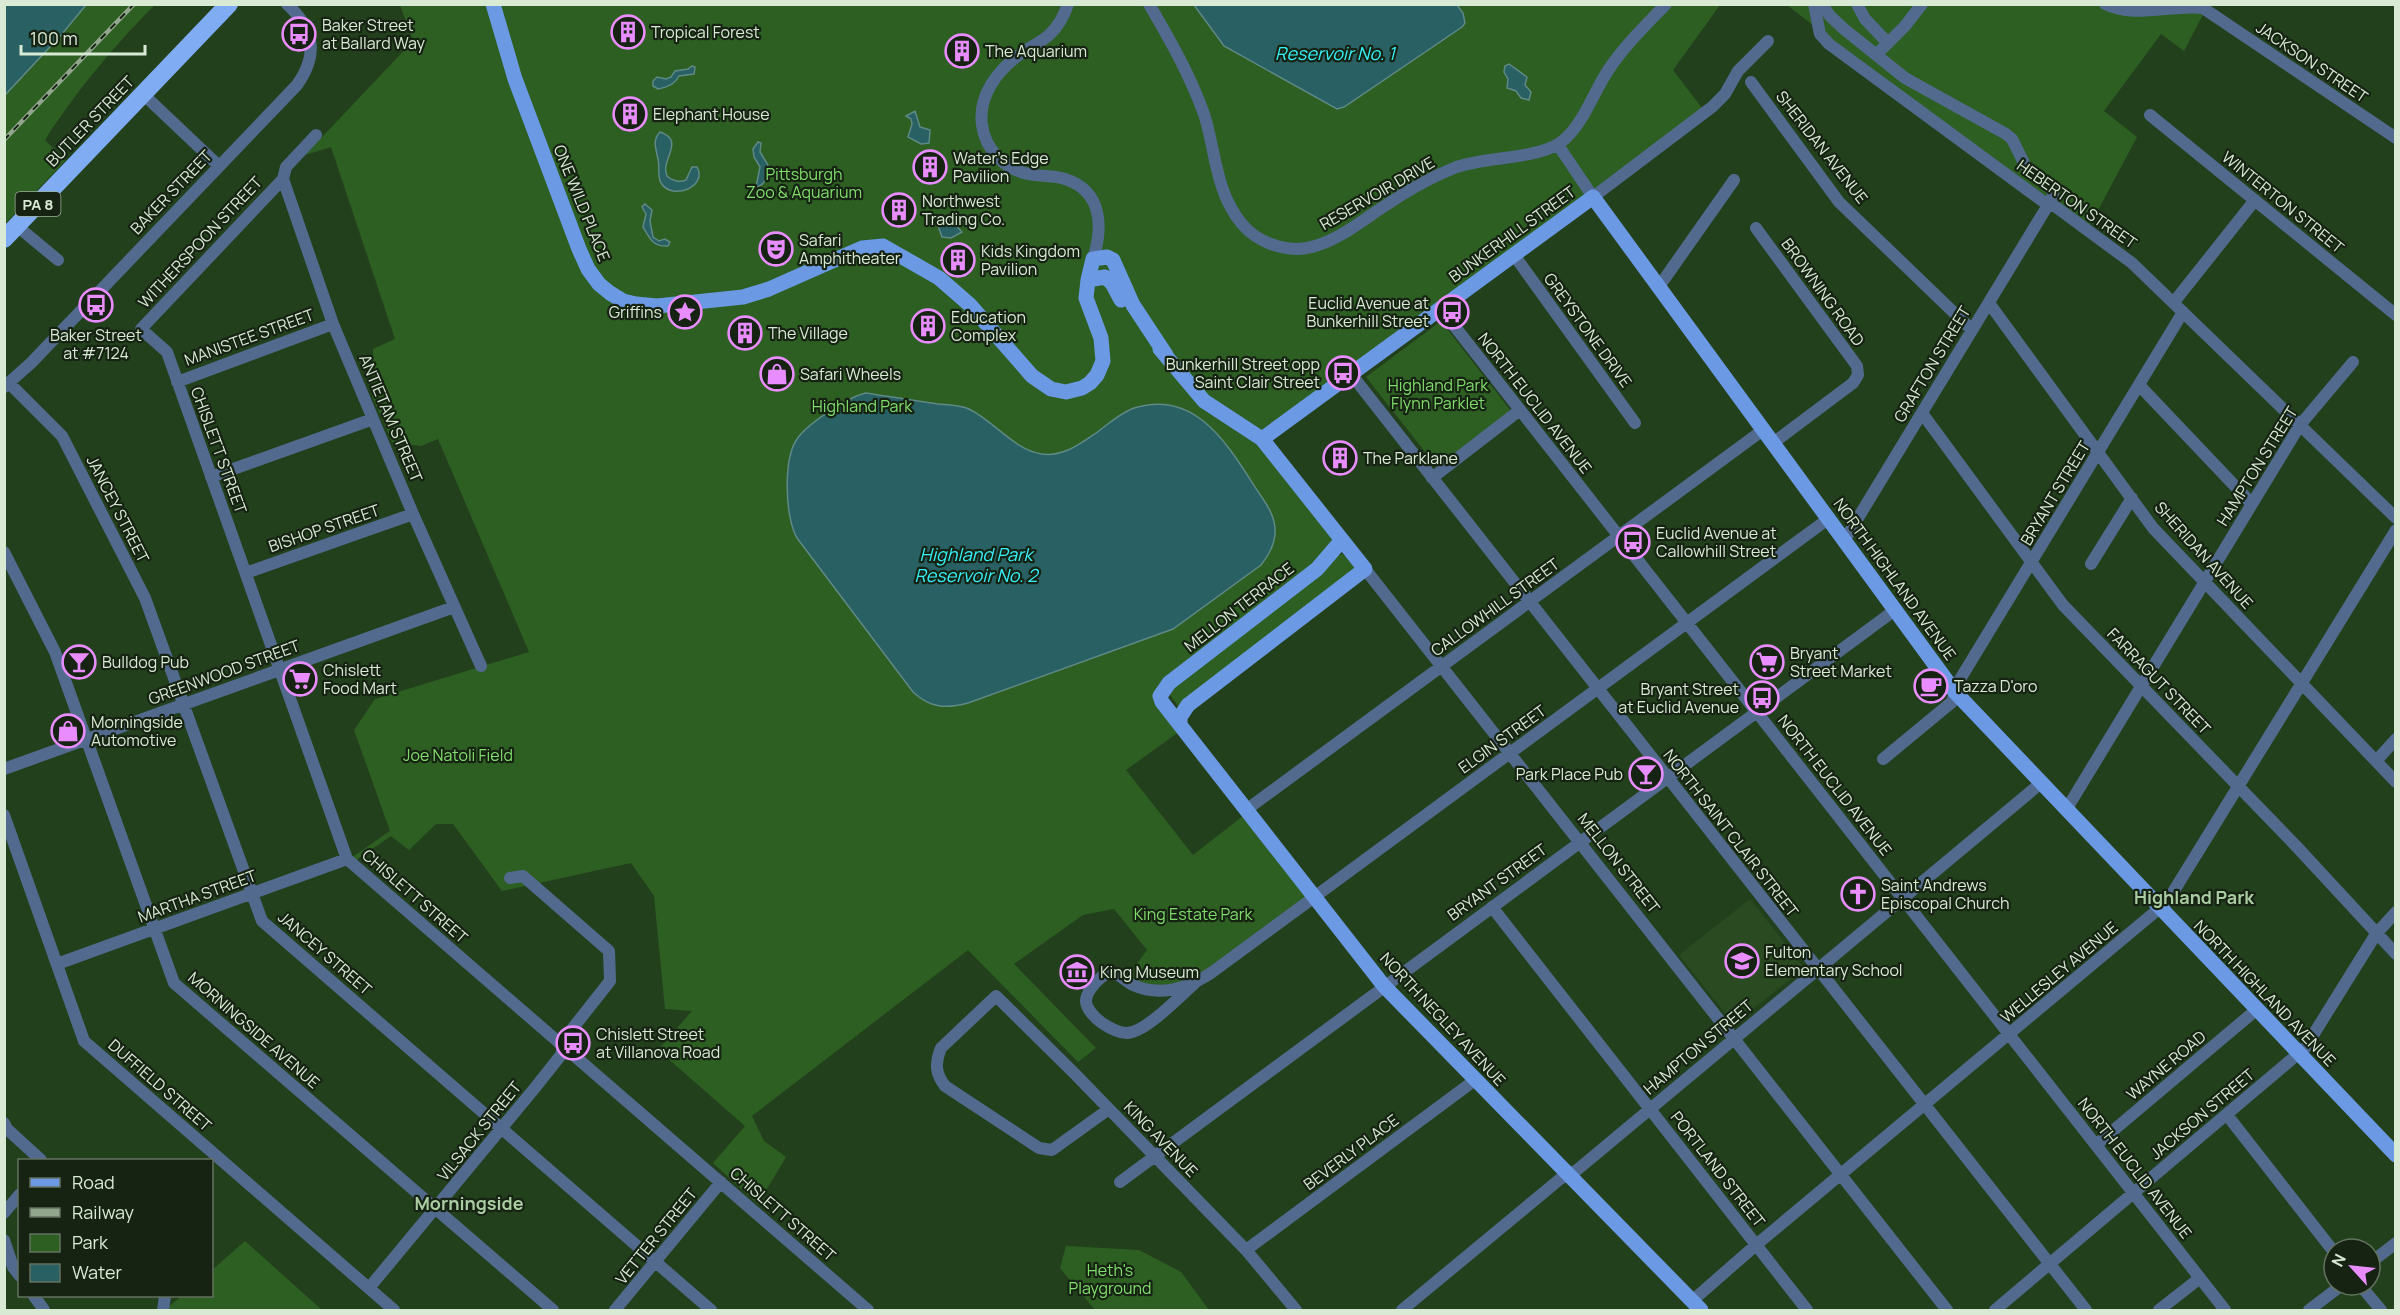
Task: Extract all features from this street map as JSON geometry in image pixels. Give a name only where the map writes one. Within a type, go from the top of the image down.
[{"type":"highway","name":"BUTLER STREET","points":[[11,232],[229,4]]},
{"type":"main road","name":"ONE WILD PLACE","points":[[493,4],[515,79],[579,249],[593,276],[609,293],[623,300],[645,306],[708,302],[755,293],[862,248],[883,246],[939,278],[970,304],[1032,376],[1043,385],[1060,392],[1074,391],[1090,383],[1097,375],[1103,361],[1101,338],[1086,298],[1093,259]]},
{"type":"main road","name":"BUNKERHILL STREET","points":[[1262,439],[1593,197]]},
{"type":"main road","name":"NORTH HIGHLAND AVENUE","points":[[1593,197],[1955,692],[2396,1155]]},
{"type":"main road","points":[[1093,259],[1107,256],[1113,260],[1133,305],[1166,355]]},
{"type":"main road","points":[[1088,280],[1101,277],[1108,279],[1131,317],[1204,401],[1262,439]]},
{"type":"main road","name":"MELLON STREET","points":[[1262,439],[1365,569]]},
{"type":"main road","name":"MELLON TERRACE","points":[[1162,702],[1160,696],[1169,683],[1317,569],[1342,540]]},
{"type":"main road","points":[[1180,725],[1179,717],[1188,705],[1365,569]]},
{"type":"main road","name":"NORTH NEGLEY AVENUE","points":[[1162,702],[1384,986],[1696,1306]]},
{"type":"street","name":"BAKER STREET","points":[[7,385],[31,363],[297,85],[305,72],[311,49],[309,34],[301,19],[287,4]]},
{"type":"street","points":[[1068,4],[1059,24],[1049,36],[1009,63],[992,82],[984,100],[982,125],[990,147],[1008,166],[1026,174],[1067,180],[1077,184],[1091,198],[1096,207],[1100,236],[1093,259]]},
{"type":"street","name":"RESERVOIR DRIVE","points":[[1149,4],[1175,48],[1197,94],[1224,193],[1242,225],[1268,243],[1296,248],[1320,244],[1352,228],[1409,190],[1455,168],[1490,158],[1539,152],[1558,145]]},
{"type":"street","points":[[1558,145],[1573,131],[1602,79],[1622,51],[1666,4]]},
{"type":"street","name":"HEBERTON STREET","points":[[1814,4],[1820,34],[1829,44],[2048,205],[2056,207],[2123,256],[2174,302],[2396,518]]},
{"type":"street","points":[[1822,4],[1837,23],[1913,83],[2006,134],[2018,149],[2028,169],[2053,191],[2048,205]]},
{"type":"street","points":[[1857,4],[1865,19],[1887,42]]},
{"type":"street","points":[[1876,55],[1905,26],[1922,4]]},
{"type":"street","name":"JACKSON STREET","points":[[2105,4],[2116,10],[2138,11],[2190,6],[2203,8],[2396,138]]},
{"type":"street","name":"BUNKERHILL STREET","points":[[1593,197],[1712,107],[1725,94],[1738,71],[1768,42]]},
{"type":"street","name":"SHERIDAN AVENUE","points":[[1751,82],[1839,202],[1972,330]]},
{"type":"street","points":[[143,94],[219,166]]},
{"type":"street","name":"WINTERTON STREET","points":[[2150,115],[2396,315]]},
{"type":"street","name":"WITHERSPOON STREET","points":[[141,329],[282,179],[286,167],[316,135]]},
{"type":"street","name":"NORTH HIGHLAND AVENUE","points":[[1558,145],[1593,197]]},
{"type":"street","name":"ANTIETAM STREET","points":[[282,179],[333,324],[413,514],[481,666]]},
{"type":"street","points":[[1658,288],[1734,180]]},
{"type":"street","points":[[2174,302],[2255,200]]},
{"type":"street","name":"GRAFTON STREET","points":[[1844,541],[2048,205]]},
{"type":"street","name":"BROWNING ROAD","points":[[1756,228],[1857,366],[1858,375],[1853,383],[1773,443]]},
{"type":"street","points":[[11,232],[58,260]]},
{"type":"street","name":"GREYSTONE DRIVE","points":[[1514,255],[1635,423]]},
{"type":"street","name":"SHERIDAN AVENUE","points":[[1989,303],[2153,528],[2396,782]]},
{"type":"street","name":"NORTH EUCLID AVENUE","points":[[1441,309],[2225,1311]]},
{"type":"street","name":"BRYANT STREET","points":[[1883,759],[1952,702],[1959,681],[2183,312]]},
{"type":"street","name":"MANISTEE STREET","points":[[177,381],[333,324]]},
{"type":"street","name":"CHISLETT STREET","points":[[141,329],[167,352],[347,859],[868,1311]]},
{"type":"street","name":"HAMPTON STREET","points":[[2066,810],[2300,425],[2353,362]]},
{"type":"street","name":"NORTH SAINT CLAIR STREET","points":[[1351,374],[2086,1311]]},
{"type":"street","name":"JANCEY STREET","points":[[7,385],[62,436],[145,598],[262,921],[711,1311]]},
{"type":"street","points":[[2139,385],[2252,504]]},
{"type":"street","points":[[1432,478],[1520,410]]},
{"type":"street","name":"FARRAGUT STREET","points":[[1922,413],[2063,605],[2396,954]]},
{"type":"street","points":[[211,477],[373,419]]},
{"type":"street","name":"CALLOWHILL STREET","points":[[1246,810],[1763,430]]},
{"type":"street","points":[[2091,564],[2132,498]]},
{"type":"street","name":"BISHOP STREET","points":[[246,573],[413,514]]},
{"type":"street","name":"ELGIN STREET","points":[[1194,984],[1156,991],[1141,988],[1110,973],[1104,975],[1091,989],[1086,1004],[1101,1022],[1127,1033],[1143,1027],[1194,984],[1828,519]]},
{"type":"street","name":"WELLESLEY AVENUE","points":[[1696,1306],[1756,1245],[2167,902],[2396,530]]},
{"type":"street","name":"MORNINGSIDE AVENUE","points":[[4,552],[50,640],[174,983],[553,1311]]},
{"type":"street","name":"MELLON STREET","points":[[1365,569],[1947,1311]]},
{"type":"street","name":"GREENWOOD STREET","points":[[4,769],[454,607]]},
{"type":"street","name":"BRYANT STREET","points":[[1120,1182],[1895,610]]},
{"type":"street","points":[[2376,761],[2396,739]]},
{"type":"street","name":"HAMPTON STREET","points":[[1402,1311],[1568,1174],[1577,1170],[2041,783]]},
{"type":"street","name":"DUFFIELD STREET","points":[[4,815],[84,1041],[394,1311]]},
{"type":"street","name":"MARTHA STREET","points":[[57,964],[347,859]]},
{"type":"street","name":"VILSACK STREET","points":[[369,1288],[561,1055],[566,1038],[610,981],[609,951],[524,876],[510,878]]},
{"type":"street","name":"PORTLAND STREET","points":[[1492,907],[1807,1311]]},
{"type":"street","name":"JACKSON STREET","points":[[1995,1311],[2305,1048],[2376,934],[2396,912]]},
{"type":"street","points":[[1156,991],[1155,1002],[1164,1009]]},
{"type":"street","name":"KING AVENUE","points":[[1109,1109],[1052,1150],[1039,1148],[945,1086],[936,1070],[937,1058],[941,1048],[996,996],[1109,1109],[1246,1250],[1296,1311]]},
{"type":"street","name":"WAYNE ROAD","points":[[2096,1145],[2256,1010]]},
{"type":"street","name":"BEVERLY PLACE","points":[[1246,1250],[1476,1080]]},
{"type":"street","points":[[2227,1115],[2322,1237]]},
{"type":"street","points":[[4,1123],[7,1130],[39,1159]]},
{"type":"street","name":"VETTER STREET","points":[[615,1311],[721,1182]]},
{"type":"street","points":[[4,1213],[18,1196]]},
{"type":"street","points":[[4,1240],[13,1267],[18,1273]]},
{"type":"street","points":[[2382,1254],[2396,1244]]},
{"type":"street","points":[[2159,1311],[2200,1278]]},
{"type":"street","points":[[35,1297],[44,1311]]},
{"type":"street","points":[[2309,1311],[2327,1297]]},
{"type":"street","points":[[2370,1297],[2381,1311]]},
{"type":"shaded area","name":"Fulton Elementary School","points":[[1750,899],[1804,968],[1734,1024],[1679,955]]},
{"type":"green space","points":[[86,5],[155,5],[97,69],[56,123],[45,140],[66,160],[5,224],[4,95]]},
{"type":"green space","name":"Highland Park","points":[[400,5],[1720,5],[1673,70],[1705,112],[1262,439],[1342,540],[1164,689],[1183,729],[1126,770],[1193,855],[1248,812],[1314,897],[1177,989],[1125,980],[1147,950],[1114,909],[1083,915],[1014,964],[1096,1048],[1078,1062],[968,950],[752,1116],[764,1141],[786,1157],[758,1204],[713,1163],[745,1126],[658,1050],[692,1011],[665,1009],[654,896],[631,863],[502,891],[453,824],[436,824],[409,850],[391,836],[352,863],[348,860],[390,831],[354,730],[375,699],[529,652],[438,439],[421,446],[392,442],[372,396],[373,349],[395,339],[331,147],[305,155],[413,41]]},
{"type":"green space","points":[[1787,5],[2208,5],[2184,51],[2161,34],[2104,111],[2137,137],[2088,229],[1978,154]]},
{"type":"green space","name":"Highland Park Flynn Parklet","points":[[1441,321],[1511,411],[1437,467],[1366,377]]},
{"type":"green space","points":[[1343,554],[1355,568],[1178,706],[1168,692],[1175,682]]},
{"type":"green space","points":[[245,1241],[322,1310],[164,1310],[181,1297],[213,1297],[213,1269]]},
{"type":"green space","name":"Heth's Playground","points":[[1066,1246],[1139,1250],[1181,1272],[1209,1310],[1095,1310],[1060,1268]]},
{"type":"water","points":[[5,4],[86,5],[5,95]]},
{"type":"water","name":"Reservoir No. 1","points":[[1194,5],[1457,5],[1463,13],[1465,23],[1344,107],[1337,109],[1224,46]]},
{"type":"water","points":[[1509,64],[1527,77],[1525,85],[1531,92],[1529,100],[1521,98],[1516,91],[1507,88],[1508,79],[1504,72],[1505,66]]},
{"type":"water","points":[[695,67],[694,74],[679,76],[673,84],[658,89],[653,86],[653,81],[657,77],[666,79],[671,77],[675,71]]},
{"type":"water","points":[[915,111],[920,127],[930,130],[929,143],[921,144],[908,137],[912,124],[911,119],[906,116]]},
{"type":"water","points":[[660,132],[672,142],[666,167],[667,176],[676,181],[683,181],[686,180],[692,167],[697,167],[698,180],[693,186],[673,191],[661,183],[655,145]]},
{"type":"water","points":[[758,142],[761,143],[760,152],[768,165],[765,181],[756,187],[760,167],[754,157],[753,149]]},
{"type":"water","points":[[645,204],[652,210],[650,221],[653,237],[659,241],[665,239],[670,242],[668,246],[655,244],[643,227],[646,214],[642,207]]},
{"type":"water","points":[[944,218],[949,218],[962,232],[951,238],[942,237],[938,226]]},
{"type":"water","name":"Highland Park Reservoir No. 2","points":[[866,393],[965,408],[978,414],[1022,447],[1042,454],[1064,452],[1134,408],[1158,404],[1178,407],[1196,416],[1212,429],[1240,463],[1269,508],[1275,524],[1274,540],[1261,565],[1173,629],[968,703],[953,706],[932,704],[913,692],[797,538],[790,517],[787,488],[789,460],[797,439],[809,426],[828,412]]},
{"type":"railway","points":[[4,140],[134,4]]},
{"type":"place","name":"Tropical Forest","points":[[628,32]]},
{"type":"place","name":"Baker Street at Ballard Way","points":[[299,34]]},
{"type":"place","name":"The Aquarium","points":[[962,51]]},
{"type":"place","name":"Elephant House","points":[[630,114]]},
{"type":"place","name":"Water's Edge Pavilion","points":[[930,167]]},
{"type":"place","name":"Northwest Trading Co.","points":[[899,210]]},
{"type":"place","name":"Safari Amphitheater","points":[[776,249]]},
{"type":"place","name":"Kids Kingdom Pavilion","points":[[958,260]]},
{"type":"place","name":"Baker Street at #7124","points":[[96,305]]},
{"type":"place","name":"Griffins","points":[[685,312]]},
{"type":"place","name":"Euclid Avenue at Bunkerhill Street","points":[[1452,312]]},
{"type":"place","name":"Education Complex","points":[[928,326]]},
{"type":"place","name":"The Village","points":[[745,333]]},
{"type":"place","name":"Bunkerhill Street opp Saint Clair Street","points":[[1343,373]]},
{"type":"place","name":"Safari Wheels","points":[[777,374]]},
{"type":"place","name":"The Parklane","points":[[1340,458]]},
{"type":"place","name":"Euclid Avenue at Callowhill Street","points":[[1633,542]]},
{"type":"place","name":"Bulldog Pub","points":[[79,662]]},
{"type":"place","name":"Bryant Street Market","points":[[1767,662]]},
{"type":"place","name":"Chislett Food Mart","points":[[300,679]]},
{"type":"place","name":"Tazza D'oro","points":[[1931,686]]},
{"type":"place","name":"Bryant Street at Euclid Avenue","points":[[1762,698]]},
{"type":"place","name":"Morningside Automotive","points":[[68,731]]},
{"type":"place","name":"Park Place Pub","points":[[1646,774]]},
{"type":"place","name":"Saint Andrews Episcopal Church","points":[[1858,894]]},
{"type":"place","name":"Fulton Elementary School","points":[[1742,961]]},
{"type":"place","name":"King Museum","points":[[1077,972]]},
{"type":"place","name":"Chislett Street at Villanova Road","points":[[573,1043]]},
{"type":"district","name":"Highland Park","points":[[2194,897]]},
{"type":"district","name":"Morningside","points":[[469,1203]]},
{"type":"park label","name":"Pittsburgh Zoo & Aquarium","points":[[804,183]]},
{"type":"park label","name":"Joe Natoli Field","points":[[458,755]]},
{"type":"park label","name":"King Estate Park","points":[[1193,914]]}]
